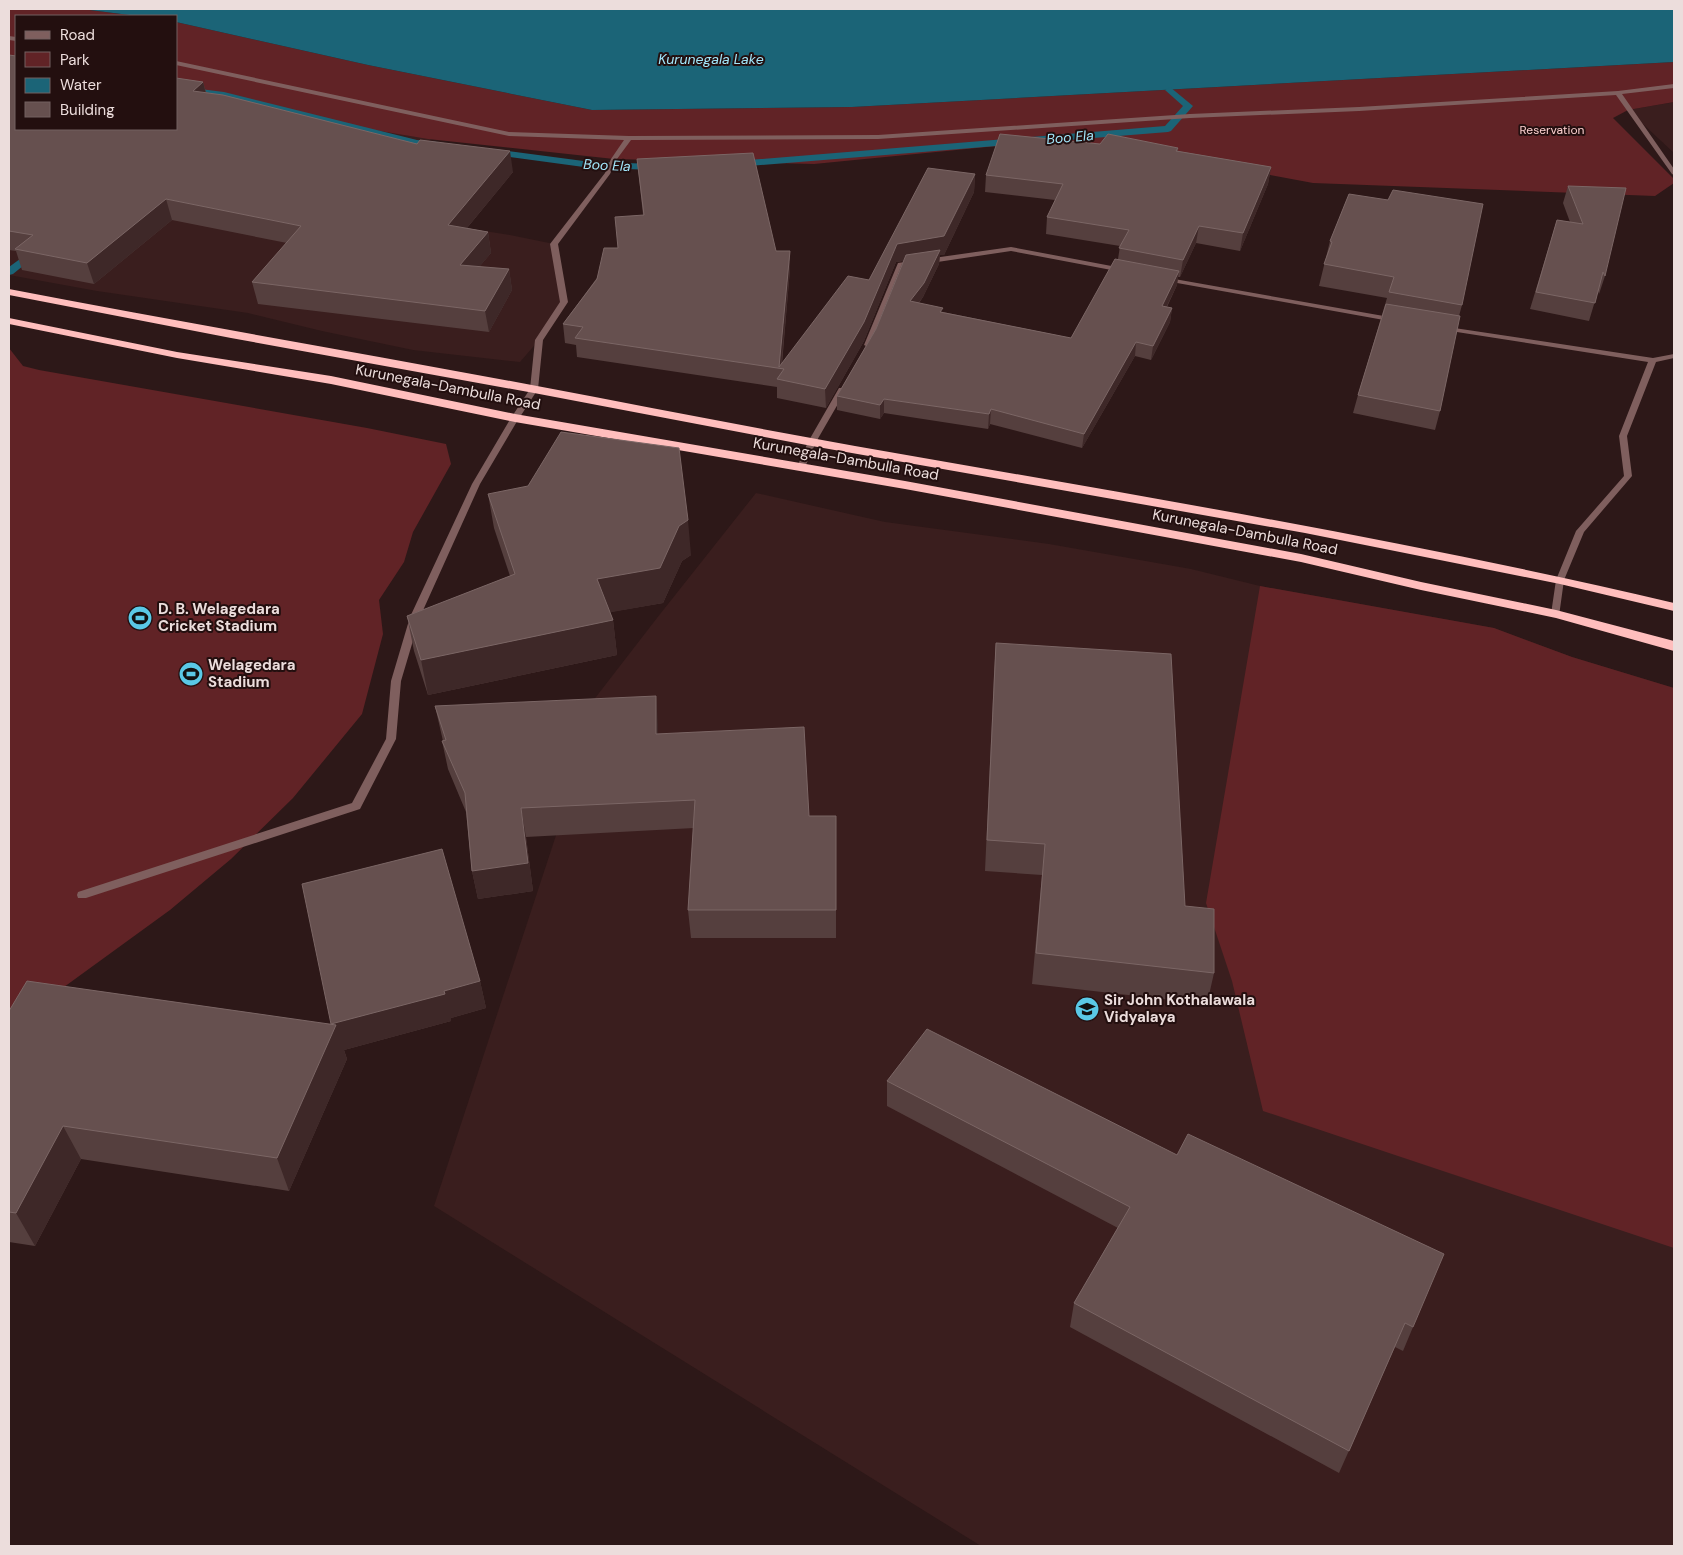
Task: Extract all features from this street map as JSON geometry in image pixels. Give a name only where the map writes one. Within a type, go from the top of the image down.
[{"type":"highway","name":"Kurunegala-Dambulla Road","points":[[9,292],[309,350],[534,389],[812,442],[1305,529],[1560,580],[1674,607]]},
{"type":"highway","name":"Kurunegala-Dambulla Road","points":[[9,321],[177,355],[331,380],[515,418],[801,467],[1301,558],[1421,586],[1556,614],[1674,646]]},
{"type":"street","points":[[178,63],[509,134],[629,138],[878,137],[1190,116],[1359,109],[1618,93],[1674,86]]},
{"type":"street","points":[[1618,93],[1674,173]]},
{"type":"street","points":[[82,894],[356,806],[391,739],[396,681],[415,617],[476,484],[534,389],[538,340],[564,302],[554,244],[608,173],[614,159],[629,138]]},
{"type":"street","points":[[865,350],[901,265],[1011,249],[1135,273]]},
{"type":"street","points":[[1154,276],[1408,322]]},
{"type":"street","points":[[1436,327],[1653,360],[1674,356]]},
{"type":"street","points":[[1556,614],[1560,580],[1580,531],[1628,476],[1623,436],[1653,360]]},
{"type":"street","points":[[801,467],[812,442],[846,384]]},
{"type":"shaded area","points":[[178,97],[431,139],[356,211],[510,235],[554,244],[564,302],[539,340],[520,362],[413,350],[248,313],[97,291],[9,275],[9,184],[16,130],[178,130]]},
{"type":"shaded area","points":[[1674,102],[1674,153],[1628,110]]},
{"type":"shaded area","name":"Sir John Kothalawala Vidyalaya","points":[[756,493],[885,522],[1049,544],[1191,569],[1260,586],[1494,628],[1572,657],[1674,688],[1674,1546],[981,1546],[434,1206],[564,811],[589,706]]},
{"type":"green space","points":[[9,9],[82,9],[129,15],[15,15],[15,71],[9,70]]},
{"type":"green space","name":"Reservation","points":[[178,22],[368,65],[592,110],[852,107],[1674,62],[1674,102],[1628,110],[1613,118],[1674,179],[1674,183],[1655,196],[1313,183],[1120,147],[997,146],[814,164],[614,159],[428,139],[178,97]]},
{"type":"green space","name":"Welagedara Stadium","points":[[9,348],[23,366],[39,370],[367,428],[446,444],[451,464],[413,532],[404,562],[379,600],[383,634],[362,714],[293,798],[231,859],[170,910],[9,1027]]},
{"type":"green space","points":[[1260,586],[1494,628],[1572,657],[1674,688],[1674,1248],[1263,1111],[1232,981],[1206,903]]},
{"type":"water","name":"Kurunegala Lake","points":[[82,9],[1674,9],[1674,62],[852,107],[592,110],[368,65],[178,22],[178,15],[129,15]]},
{"type":"building","points":[[9,55],[15,56],[15,130],[178,130],[178,78],[203,82],[193,91],[223,95],[417,144],[420,140],[510,151],[448,225],[488,232],[460,265],[509,269],[485,311],[252,282],[301,226],[166,199],[87,263],[15,249],[33,235],[9,231]]},
{"type":"building","points":[[1000,134],[1100,144],[1108,134],[1178,148],[1176,151],[1271,167],[1243,233],[1199,226],[1183,260],[1119,248],[1129,230],[1047,217],[1063,184],[986,175]]},
{"type":"building","points":[[753,153],[776,251],[790,251],[779,367],[848,276],[869,280],[928,168],[975,174],[944,236],[897,244],[864,322],[825,389],[777,379],[784,369],[575,338],[583,327],[563,324],[597,279],[604,248],[618,248],[615,217],[644,215],[637,159]]},
{"type":"building","points":[[1568,186],[1626,188],[1605,276],[1603,272],[1595,303],[1536,292],[1557,220],[1583,224]]},
{"type":"building","points":[[1393,190],[1483,204],[1462,305],[1389,292],[1394,277],[1324,264],[1332,242],[1330,241],[1349,194],[1388,200]]},
{"type":"building","points":[[940,250],[924,283],[910,301],[943,308],[940,312],[1071,338],[1115,259],[1179,271],[1162,306],[1172,308],[1153,346],[1136,342],[1084,434],[991,409],[989,414],[884,399],[880,405],[837,396],[876,329],[906,255]]},
{"type":"building","points":[[1386,304],[1460,316],[1440,411],[1358,395]]},
{"type":"building","points":[[561,432],[679,448],[688,520],[679,526],[660,568],[597,579],[613,620],[421,660],[407,616],[515,574],[488,494],[528,486]]},
{"type":"building","points":[[996,643],[1171,654],[1185,906],[1214,909],[1214,973],[1036,953],[1045,844],[987,840]]},
{"type":"building","points":[[656,696],[656,734],[804,727],[809,816],[836,816],[836,910],[688,910],[695,800],[521,808],[528,863],[472,871],[465,793],[442,741],[446,740],[435,706]]},
{"type":"building","points":[[442,849],[480,981],[444,991],[445,994],[331,1024],[302,884]]},
{"type":"building","points":[[27,981],[336,1025],[277,1158],[63,1126],[16,1213],[9,1212],[9,1011]]},
{"type":"building","points":[[927,1029],[1177,1155],[1188,1134],[1444,1254],[1413,1327],[1405,1323],[1349,1451],[1074,1303],[1130,1207],[887,1081]]},
{"type":"waterway","name":"Boo Ela","points":[[178,89],[224,95],[417,143],[437,145]]},
{"type":"waterway","name":"Boo Ela","points":[[736,164],[1168,129],[1188,106],[1170,90]]},
{"type":"waterway","name":"Boo Ela","points":[[492,152],[591,165],[658,167]]},
{"type":"waterway","points":[[9,272],[35,251]]},
{"type":"place","name":"D. B. Welagedara Cricket Stadium","points":[[140,618]]},
{"type":"place","name":"Welagedara Stadium","points":[[191,674]]},
{"type":"place","name":"Sir John Kothalawala Vidyalaya","points":[[1087,1009]]}]
